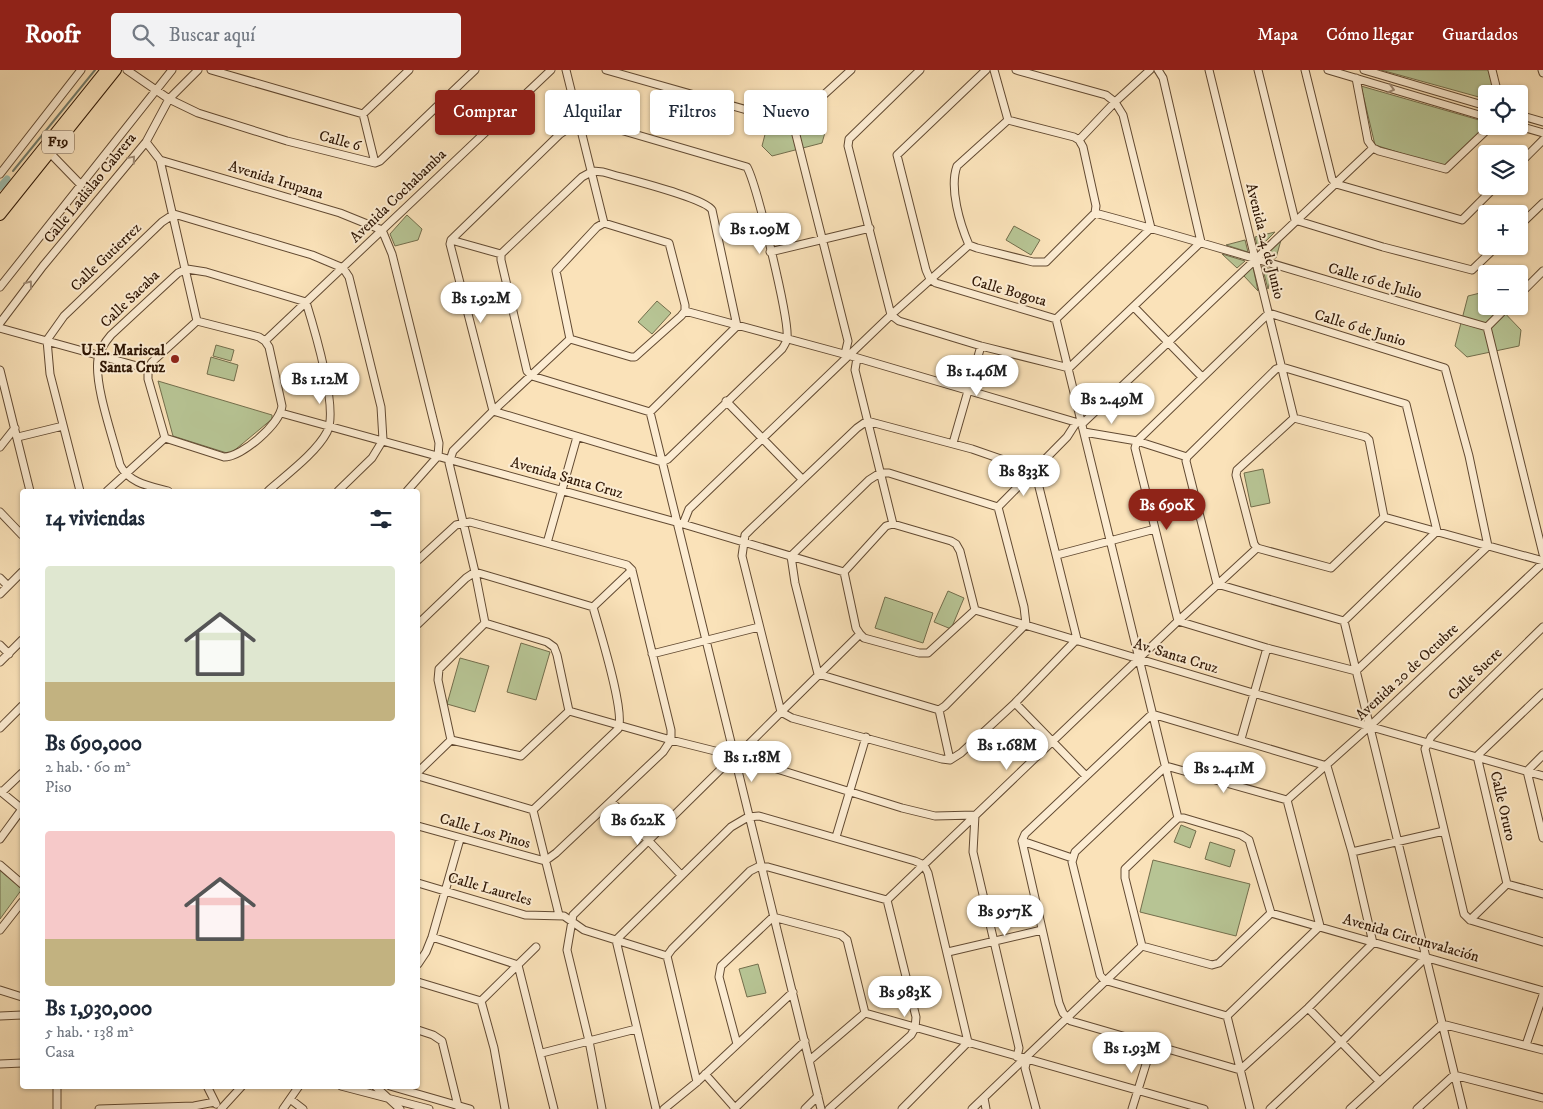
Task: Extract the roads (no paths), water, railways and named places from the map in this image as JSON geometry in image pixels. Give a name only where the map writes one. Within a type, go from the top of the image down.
[{"type":"highway","name":"F19","points":[[0,202],[106,70]]},
{"type":"highway","name":"F19","points":[[0,215],[116,70]]},
{"type":"street","points":[[16,182],[2,172],[81,70]]},
{"type":"street","name":"Calle 6","points":[[127,70],[169,99],[198,113],[278,139],[375,164],[475,70]]},
{"type":"street","points":[[0,287],[172,70]]},
{"type":"street","name":"Calle Ladislao Cabrera","points":[[0,323],[43,266],[146,142],[169,99],[198,70]]},
{"type":"street","points":[[211,70],[363,114]]},
{"type":"street","points":[[363,114],[409,70]]},
{"type":"street","name":"Avenida Cochabamba","points":[[265,341],[551,70]]},
{"type":"street","points":[[566,70],[571,90]]},
{"type":"street","points":[[606,70],[744,109]]},
{"type":"street","points":[[827,92],[851,70]]},
{"type":"street","points":[[920,70],[849,139],[848,146],[891,315],[899,321],[981,346],[1069,368]]},
{"type":"street","points":[[930,279],[897,155],[986,70]]},
{"type":"street","points":[[994,70],[1008,120]]},
{"type":"street","points":[[1016,70],[1106,95],[1115,102],[1124,115],[1151,228]]},
{"type":"street","points":[[1079,140],[1115,102],[1150,70]]},
{"type":"street","points":[[1069,368],[1201,242],[1162,78],[1158,70]]},
{"type":"street","name":"Avenida 24 de Junio","points":[[1209,70],[1294,418]]},
{"type":"street","points":[[1258,70],[1295,220]]},
{"type":"street","points":[[1305,70],[1332,179],[1336,184],[1462,220],[1487,195]]},
{"type":"street","points":[[1328,70],[1478,114]]},
{"type":"street","points":[[1364,70],[1478,104]]},
{"type":"street","points":[[1492,70],[1496,85]]},
{"type":"street","points":[[1356,78],[1368,141],[1373,148],[1446,169],[1482,135]]},
{"type":"street","points":[[363,114],[375,164]]},
{"type":"street","points":[[1528,118],[1543,122]]},
{"type":"street","points":[[969,245],[955,194],[954,174],[957,166],[1008,120]]},
{"type":"street","points":[[969,245],[1033,262],[1046,262],[1095,214],[1096,206],[1083,147],[1079,140],[1074,136],[1008,120]]},
{"type":"street","points":[[1528,129],[1543,133]]},
{"type":"street","points":[[493,411],[450,244],[451,240],[559,135]]},
{"type":"street","points":[[583,135],[593,171],[604,224]]},
{"type":"street","points":[[637,135],[747,167],[770,252],[787,339],[782,349],[662,462]]},
{"type":"street","points":[[796,135],[892,524]]},
{"type":"street","points":[[1528,155],[1543,140]]},
{"type":"street","points":[[146,142],[160,160],[187,269],[197,321]]},
{"type":"street","points":[[998,506],[1067,437],[1081,426],[1295,220],[1373,148]]},
{"type":"street","points":[[50,153],[80,185]]},
{"type":"street","name":"Avenida Irupana","points":[[160,160],[332,211],[382,230]]},
{"type":"street","points":[[650,412],[532,376],[527,371],[500,260],[501,254],[582,177],[593,171],[603,172],[709,205],[737,326]]},
{"type":"street","points":[[1528,217],[1543,203]]},
{"type":"street","points":[[174,214],[312,255],[343,268],[349,277],[381,407],[383,440],[372,458],[340,489]]},
{"type":"street","name":"Calle Gutierrez","points":[[47,340],[64,316],[162,222],[174,214]]},
{"type":"street","name":"Calle 16 de Julio","points":[[1095,214],[1201,242],[1487,327]]},
{"type":"street","points":[[1295,220],[1383,247],[1472,270],[1488,255]]},
{"type":"street","points":[[570,339],[556,271],[598,226],[604,224],[669,243],[685,311]]},
{"type":"street","points":[[770,252],[870,228]]},
{"type":"street","name":"Calle Bogota","points":[[930,279],[936,283],[1056,319],[1151,228]]},
{"type":"street","points":[[382,230],[392,254],[439,443],[438,456],[409,489]]},
{"type":"street","points":[[451,240],[501,254]]},
{"type":"street","points":[[680,524],[690,509],[851,356],[891,315],[969,245]]},
{"type":"street","points":[[187,269],[206,272],[306,302],[331,403],[331,425],[318,445],[270,489]]},
{"type":"street","name":"Calle Sacaba","points":[[98,357],[111,335],[178,273],[187,269]]},
{"type":"street","points":[[1528,286],[1543,271]]},
{"type":"street","points":[[1134,307],[1202,377]]},
{"type":"street","points":[[685,311],[851,356],[1187,457]]},
{"type":"street","points":[[570,339],[631,357],[635,356],[685,311]]},
{"type":"street","points":[[1178,621],[1135,448],[1137,441],[1269,313]]},
{"type":"street","name":"Calle 6 de Junio","points":[[1269,313],[1445,368],[1469,456],[1488,546]]},
{"type":"street","points":[[1499,315],[1487,327],[1543,554]]},
{"type":"street","points":[[1056,319],[1178,818]]},
{"type":"street","points":[[166,438],[224,457],[232,457],[251,444],[281,413],[282,406],[269,347],[265,341],[197,321]]},
{"type":"street","points":[[166,438],[148,378],[148,369],[165,350],[197,321]]},
{"type":"street","points":[[650,412],[737,326]]},
{"type":"street","points":[[0,328],[47,340],[98,357],[148,369]]},
{"type":"street","points":[[485,623],[449,458],[453,451],[493,411],[570,339]]},
{"type":"street","points":[[47,340],[50,374],[79,489]]},
{"type":"street","points":[[953,443],[981,346]]},
{"type":"street","points":[[98,357],[98,380],[120,465],[125,474],[133,480],[162,489]]},
{"type":"street","points":[[1217,584],[1186,461],[1187,457],[1276,369],[1282,367],[1406,404],[1437,531]]},
{"type":"street","points":[[0,370],[30,489]]},
{"type":"street","points":[[726,402],[764,438],[802,479]]},
{"type":"street","points":[[493,411],[577,438],[662,462]]},
{"type":"street","points":[[650,412],[680,524],[748,817],[821,1109]]},
{"type":"street","name":"Avenida Santa Cruz","points":[[281,413],[449,458],[844,572]]},
{"type":"street","points":[[1294,418],[1366,437],[1371,449],[1384,517],[1331,568],[1257,548],[1254,544],[1236,476],[1237,470],[1294,418]]},
{"type":"street","points":[[950,760],[792,718],[781,712],[742,556],[744,542],[751,528],[857,428],[867,421],[953,443],[1035,471]]},
{"type":"street","points":[[18,437],[63,426]]},
{"type":"street","points":[[0,447],[15,428]]},
{"type":"street","points":[[109,489],[166,438]]},
{"type":"street","points":[[547,543],[577,438]]},
{"type":"street","points":[[950,760],[1015,703],[1077,639],[1035,471]]},
{"type":"street","points":[[818,674],[795,582],[791,556],[869,480],[880,473],[889,473],[998,506]]},
{"type":"street","points":[[939,710],[1026,624],[1024,607],[998,506]]},
{"type":"street","points":[[0,512],[20,533]]},
{"type":"street","points":[[1384,517],[1543,562]]},
{"type":"street","points":[[420,558],[449,531],[463,522],[477,523],[627,565],[632,570],[669,720],[671,740],[663,752],[556,853],[545,861]]},
{"type":"street","points":[[892,524],[956,544],[960,551],[975,610],[928,653],[919,653],[864,638],[856,628],[844,572],[886,526],[892,524]]},
{"type":"street","points":[[1057,554],[1155,530]]},
{"type":"street","points":[[1344,621],[1437,531]]},
{"type":"street","points":[[1356,671],[1488,546]]},
{"type":"street","points":[[887,900],[1053,743],[1138,659],[1257,548]]},
{"type":"street","name":"Avenida 20 de Octubre","points":[[1287,800],[1327,766],[1543,562]]},
{"type":"street","points":[[593,607],[632,570]]},
{"type":"street","points":[[420,622],[466,578],[475,572],[584,602],[593,607],[619,706],[620,724],[533,810]]},
{"type":"street","points":[[0,594],[20,574]]},
{"type":"street","points":[[0,578],[8,586]]},
{"type":"street","points":[[1217,584],[1344,621]]},
{"type":"street","name":"Av. Santa Cruz","points":[[975,610],[1253,693],[1543,776]]},
{"type":"street","points":[[1178,621],[1267,648],[1356,671]]},
{"type":"street","points":[[1344,621],[1463,1109]]},
{"type":"street","points":[[485,623],[535,638],[554,647],[570,711]]},
{"type":"street","points":[[451,740],[438,680],[439,669],[485,623]]},
{"type":"street","points":[[652,654],[759,627]]},
{"type":"street","name":"Calle Sucre","points":[[1427,742],[1543,627]]},
{"type":"street","points":[[602,1109],[590,1041],[567,950],[571,920],[578,908],[860,634]]},
{"type":"street","points":[[0,662],[20,642]]},
{"type":"street","points":[[0,645],[8,654]]},
{"type":"street","points":[[1241,739],[1267,648]]},
{"type":"street","points":[[818,674],[939,710]]},
{"type":"street","name":"Calle Oruro","points":[[1507,884],[1478,756],[1543,692]]},
{"type":"street","points":[[1015,703],[1086,776]]},
{"type":"street","points":[[0,728],[20,708]]},
{"type":"street","points":[[939,710],[950,760]]},
{"type":"street","points":[[570,711],[735,756],[935,816],[975,815]]},
{"type":"street","points":[[451,740],[521,756],[570,711]]},
{"type":"street","points":[[1152,714],[1327,766],[1352,852],[1373,943],[1308,1008],[1240,1070]]},
{"type":"street","points":[[1022,840],[1152,714]]},
{"type":"street","points":[[836,837],[866,737]]},
{"type":"street","points":[[420,770],[451,740]]},
{"type":"street","points":[[1427,742],[1425,749],[1464,914],[1470,920],[1543,942]]},
{"type":"street","points":[[1543,755],[1527,771],[1543,838]]},
{"type":"street","points":[[1166,766],[1287,800],[1320,926],[1227,1016]]},
{"type":"street","points":[[1166,766],[1075,852],[1072,858],[1100,975],[1104,980],[1227,1016]]},
{"type":"street","points":[[20,775],[1,792],[20,807]]},
{"type":"street","points":[[420,777],[428,781],[533,810]]},
{"type":"street","points":[[611,801],[682,876]]},
{"type":"street","points":[[533,810],[559,915]]},
{"type":"street","points":[[0,839],[20,812]]},
{"type":"street","points":[[975,815],[973,852],[1019,1048],[1036,1109]]},
{"type":"street","points":[[656,1109],[616,940],[731,827],[748,817],[767,818],[836,837],[924,865],[928,873],[948,952],[968,1042]]},
{"type":"street","points":[[1178,818],[1184,818],[1241,835],[1249,840],[1271,913],[1219,963],[1212,965],[1142,946],[1124,872],[1125,869],[1178,818]]},
{"type":"street","name":"Calle Los Pinos","points":[[420,827],[545,861]]},
{"type":"street","points":[[1352,852],[1444,831]]},
{"type":"street","points":[[420,960],[426,952],[432,937],[460,839]]},
{"type":"street","points":[[1022,840],[1072,858]]},
{"type":"street","points":[[1022,840],[1059,1003],[1066,1018],[1240,1070]]},
{"type":"street","points":[[0,866],[20,882]]},
{"type":"street","points":[[698,1082],[667,956],[750,871],[760,866],[887,900]]},
{"type":"street","name":"Calle Laureles","points":[[420,884],[525,915],[559,915],[571,920],[584,930],[667,956]]},
{"type":"street","points":[[1470,920],[1507,884],[1543,894]]},
{"type":"street","points":[[829,1109],[911,1035],[916,1028],[916,1017],[887,900]]},
{"type":"street","points":[[0,930],[20,905]]},
{"type":"street","name":"Avenida Circunvalación","points":[[1271,913],[1426,957],[1543,993]]},
{"type":"street","points":[[773,917],[841,935],[847,940],[864,1013]]},
{"type":"street","points":[[737,1044],[719,977],[721,966],[773,917]]},
{"type":"street","points":[[948,952],[1042,930]]},
{"type":"street","points":[[432,937],[518,965]]},
{"type":"street","points":[[972,1109],[1104,980],[1142,946]]},
{"type":"street","points":[[481,1001],[536,947]]},
{"type":"street","points":[[1270,1109],[1341,1042],[1426,957]]},
{"type":"street","points":[[518,965],[542,1053],[554,1109]]},
{"type":"street","points":[[420,983],[481,1001]]},
{"type":"street","points":[[0,990],[20,995]]},
{"type":"street","points":[[664,1109],[698,1082],[793,992]]},
{"type":"street","points":[[1526,1045],[1543,993]]},
{"type":"street","points":[[481,1001],[494,1048],[505,1109]]},
{"type":"street","points":[[1308,1008],[1379,1081]]},
{"type":"street","points":[[864,1013],[1204,1109]]},
{"type":"street","points":[[810,1060],[864,1013]]},
{"type":"street","points":[[0,1016],[20,1015]]},
{"type":"street","points":[[1227,1016],[1250,1109]]},
{"type":"street","points":[[1442,1024],[1543,1050]]},
{"type":"street","points":[[1350,1109],[1442,1024]]},
{"type":"street","points":[[542,1053],[636,1029]]},
{"type":"street","points":[[420,1031],[433,1035],[442,1041],[458,1106]]},
{"type":"street","points":[[705,1074],[735,1108],[805,1041]]},
{"type":"street","points":[[902,1109],[968,1042]]},
{"type":"street","points":[[1132,1109],[1152,1045]]},
{"type":"street","points":[[0,1064],[20,1063]]},
{"type":"street","points":[[1454,1075],[1543,1098]]},
{"type":"street","points":[[1417,1109],[1454,1075]]},
{"type":"street","points":[[57,1089],[57,1109]]},
{"type":"street","points":[[208,1089],[220,1109],[239,1089]]},
{"type":"street","points":[[282,1109],[297,1089]]},
{"type":"street","points":[[353,1089],[429,1109]]},
{"type":"street","points":[[379,1089],[400,1109]]},
{"type":"street","points":[[400,1089],[470,1109]]},
{"type":"street","points":[[804,1109],[818,1096]]},
{"type":"street","points":[[984,1098],[986,1109]]},
{"type":"street","points":[[290,1099],[303,1109]]},
{"type":"street","points":[[100,1109],[162,1108],[194,1106],[215,1102]]},
{"type":"waterway","points":[[13,171],[95,70]]},
{"type":"waterway","points":[[0,187],[7,179]]},
{"type":"place","name":"U.E. Mariscal Santa Cruz","points":[[175,359]]}]
